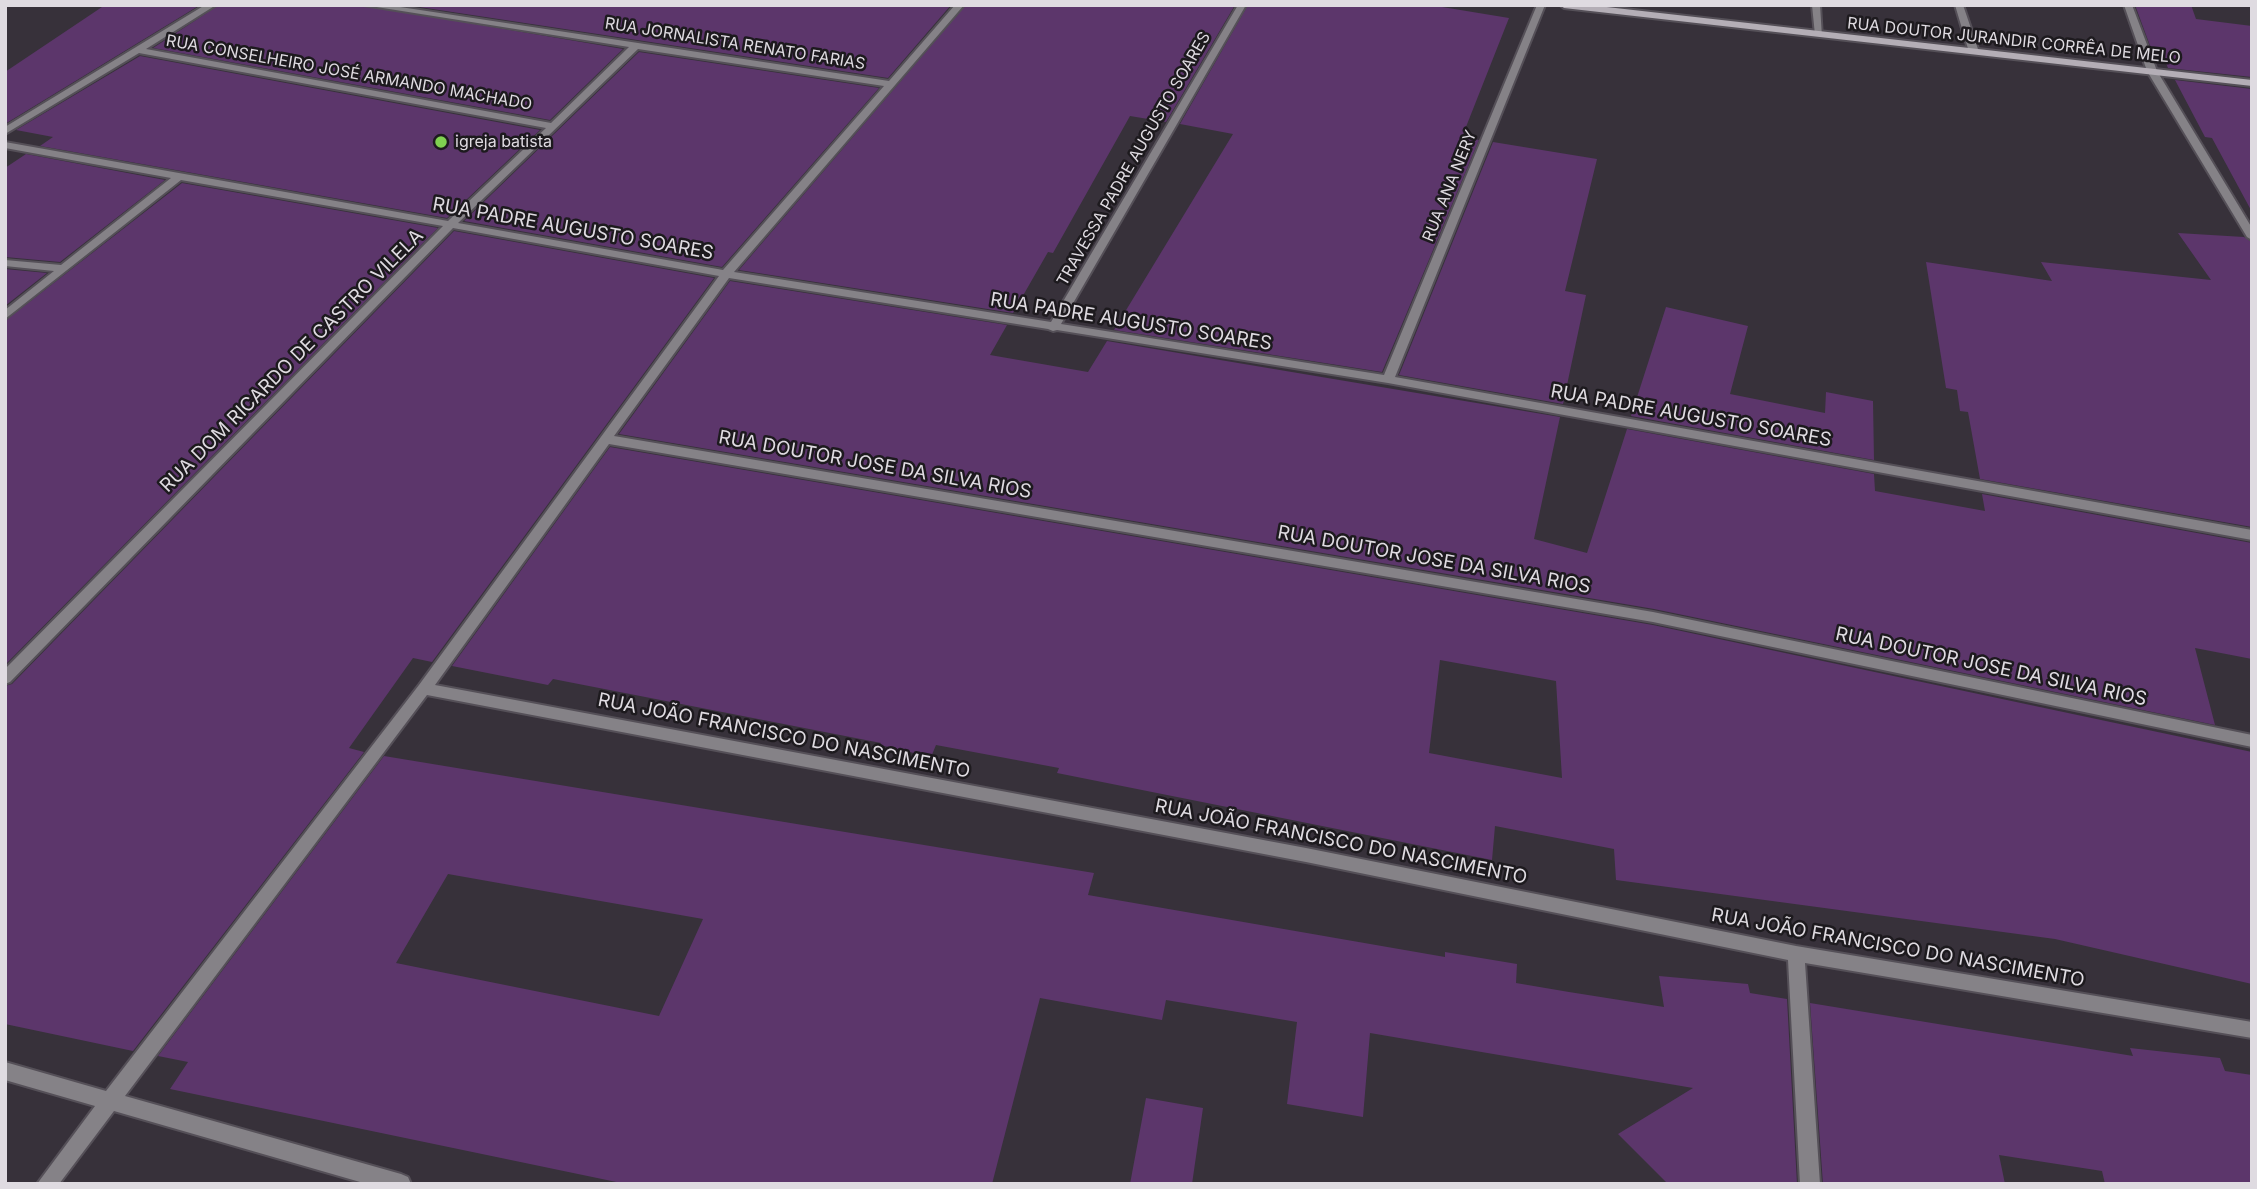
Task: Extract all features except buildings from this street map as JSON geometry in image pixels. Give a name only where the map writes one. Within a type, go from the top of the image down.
[{"type":"street","points":[[5,131],[212,5]]},
{"type":"street","name":"RUA JORNALISTA RENATO FARIAS","points":[[369,5],[889,84]]},
{"type":"street","points":[[47,1184],[424,690],[726,274],[960,5]]},
{"type":"street","name":"TRAVESSA PADRE AUGUSTO SOARES","points":[[1053,328],[1242,5]]},
{"type":"street","name":"RUA ANA NERY","points":[[1388,379],[1541,5]]},
{"type":"street","name":"RUA DOUTOR JURANDIR CORRÊA DE MELO","points":[[1564,5],[2252,83]]},
{"type":"street","points":[[1816,5],[1819,35]]},
{"type":"street","points":[[1959,5],[1974,52]]},
{"type":"street","points":[[2128,5],[2152,71],[2252,237]]},
{"type":"street","name":"RUA DOM RICARDO DE CASTRO VILELA","points":[[5,678],[451,225],[637,45]]},
{"type":"street","name":"RUA CONSELHEIRO JOSÉ ARMANDO MACHADO","points":[[139,51],[553,126]]},
{"type":"street","name":"RUA PADRE AUGUSTO SOARES","points":[[5,145],[726,274],[1053,328],[1388,379],[2252,536]]},
{"type":"street","points":[[5,316],[178,177]]},
{"type":"street","points":[[5,263],[63,269]]},
{"type":"street","name":"RUA DOUTOR JOSE DA SILVA RIOS","points":[[606,439],[1653,617],[2252,741]]},
{"type":"street","name":"RUA JOÃO FRANCISCO DO NASCIMENTO","points":[[424,690],[1306,855],[1796,954],[2252,1030]]},
{"type":"street","points":[[1796,954],[1810,1184]]},
{"type":"street","points":[[5,1071],[401,1184]]},
{"type":"place","name":"igreja batista","points":[[441,142]]}]
